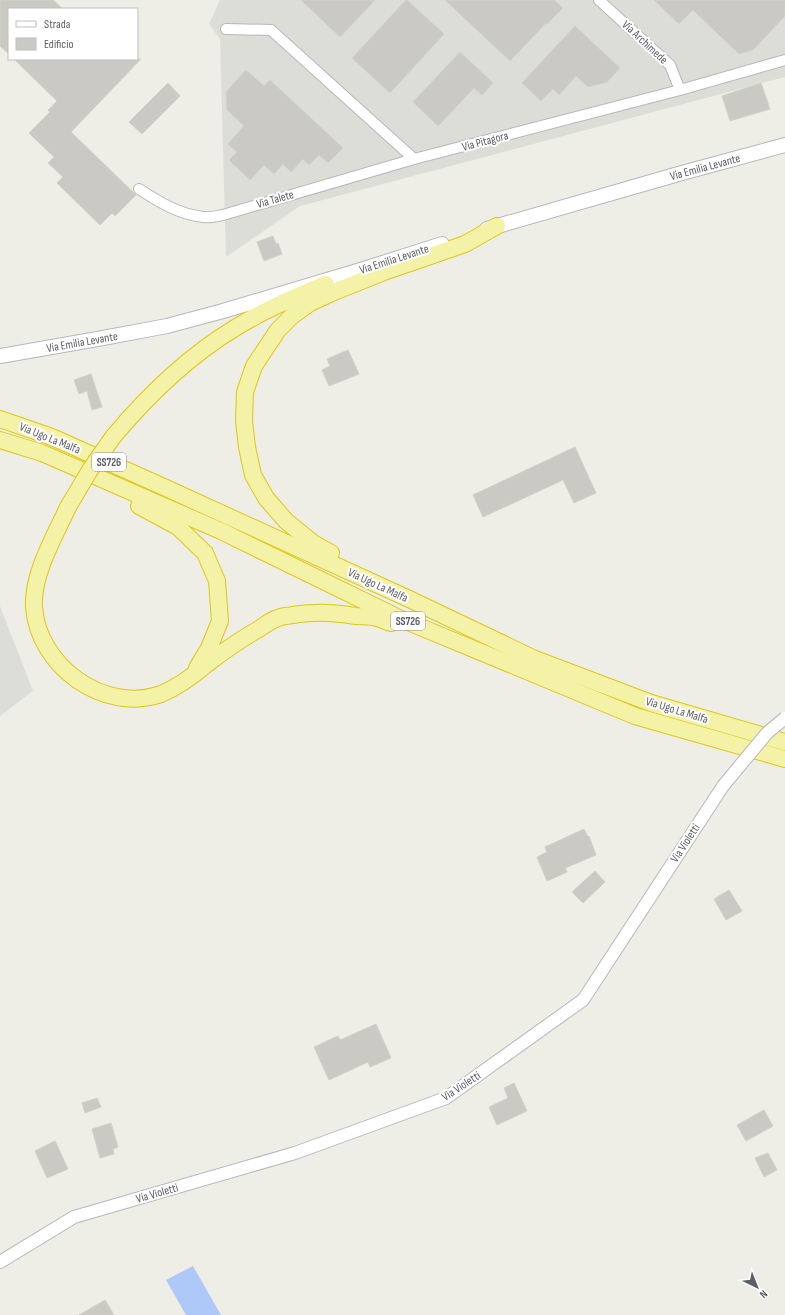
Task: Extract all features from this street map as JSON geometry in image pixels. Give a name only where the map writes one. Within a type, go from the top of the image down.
[{"type":"highway","points":[[407,598],[395,584],[342,559],[313,543],[286,521],[266,498],[253,475],[247,448],[244,421],[245,392],[254,366],[278,330],[292,316],[310,303],[384,272],[466,244],[497,226]]},
{"type":"highway","points":[[364,269],[295,297],[247,321],[216,340],[151,395],[113,437],[90,470],[68,507],[45,558],[37,580],[34,607],[37,621],[48,650],[69,675],[99,692],[130,698],[145,697],[160,694],[177,686],[235,643],[279,617],[314,612],[376,617],[601,710],[635,716]]},
{"type":"highway","name":"Via Ugo La Malfa","points":[[0,419],[52,437],[407,598],[535,659],[651,703],[785,742]]},
{"type":"highway","name":"Via Ugo La Malfa","points":[[0,440],[42,453],[221,531],[401,619],[635,716],[785,759]]},
{"type":"highway","points":[[42,453],[178,527],[205,553],[218,581],[220,621],[209,648],[190,677]]},
{"type":"main road","name":"Via Emilia Levante","points":[[0,356],[167,326],[223,311],[364,269],[497,226],[785,145]]},
{"type":"street","name":"Via Archimede","points":[[599,0],[670,65],[680,90]]},
{"type":"street","points":[[226,29],[271,30],[414,159]]},
{"type":"street","name":"Via Pitagora","points":[[414,159],[680,90],[785,60]]},
{"type":"street","name":"Via Talete","points":[[139,189],[167,206],[186,213],[205,217],[223,215],[414,159]]},
{"type":"street","name":"Via Violetti","points":[[0,1262],[74,1217],[295,1153],[446,1098],[583,1000],[723,786],[768,733],[785,718]]},
{"type":"shaded area","points":[[220,0],[785,0],[785,77],[300,206],[226,257],[220,39],[209,24]]},
{"type":"shaded area","points":[[0,606],[33,691],[0,716]]},
{"type":"water","points":[[193,1266],[221,1315],[186,1315],[166,1280]]},
{"type":"building","points":[[0,0],[53,0],[62,8],[8,8],[8,53],[0,46]]},
{"type":"building","points":[[301,0],[375,0],[340,37]]},
{"type":"building","points":[[406,0],[444,34],[390,93],[352,58]]},
{"type":"building","points":[[445,0],[554,0],[563,8],[547,24],[546,23],[510,61]]},
{"type":"building","points":[[654,0],[785,0],[785,16],[753,50],[739,54],[693,10],[679,24]]},
{"type":"building","points":[[575,26],[620,68],[607,82],[588,87],[576,76],[559,95],[553,89],[541,101],[522,83]]},
{"type":"building","points":[[460,52],[493,83],[482,95],[474,88],[438,126],[413,102]]},
{"type":"building","points":[[141,59],[71,132],[136,195],[115,216],[112,213],[100,225],[57,183],[63,177],[48,163],[54,157],[29,133],[50,112],[48,110],[57,101],[15,60]]},
{"type":"building","points":[[246,70],[264,86],[270,80],[343,148],[328,163],[319,155],[309,165],[303,159],[291,172],[283,164],[274,174],[264,165],[250,180],[229,160],[237,152],[228,144],[244,126],[227,110],[226,92]]},
{"type":"building","points":[[168,83],[180,96],[142,134],[129,122]]},
{"type":"building","points":[[761,83],[770,109],[730,121],[722,96]]},
{"type":"building","points":[[273,236],[276,244],[278,243],[282,254],[264,261],[257,242]]},
{"type":"building","points":[[348,350],[359,374],[329,386],[322,370],[330,366],[327,359]]},
{"type":"building","points":[[91,374],[102,407],[92,410],[87,391],[79,394],[74,380]]},
{"type":"building","points":[[575,447],[596,493],[574,503],[563,480],[483,517],[473,495]]},
{"type":"building","points":[[584,829],[588,837],[589,836],[596,855],[565,868],[567,872],[547,881],[537,857],[547,852],[545,847]]},
{"type":"building","points":[[595,871],[605,882],[583,903],[572,892]]},
{"type":"building","points":[[729,890],[742,911],[726,920],[714,899]]},
{"type":"building","points":[[376,1024],[391,1058],[370,1067],[368,1062],[329,1080],[314,1047],[338,1036],[340,1040]]},
{"type":"building","points":[[514,1083],[527,1111],[497,1125],[489,1107],[508,1098],[504,1088]]},
{"type":"building","points":[[97,1098],[101,1107],[85,1113],[82,1103]]},
{"type":"building","points":[[764,1110],[773,1126],[746,1141],[737,1125]]},
{"type":"building","points":[[111,1123],[118,1147],[113,1149],[114,1154],[100,1158],[92,1129]]},
{"type":"building","points":[[55,1141],[68,1169],[47,1178],[35,1151]]},
{"type":"building","points":[[768,1153],[777,1170],[764,1177],[755,1158]]},
{"type":"building","points":[[105,1300],[114,1315],[79,1315]]}]
